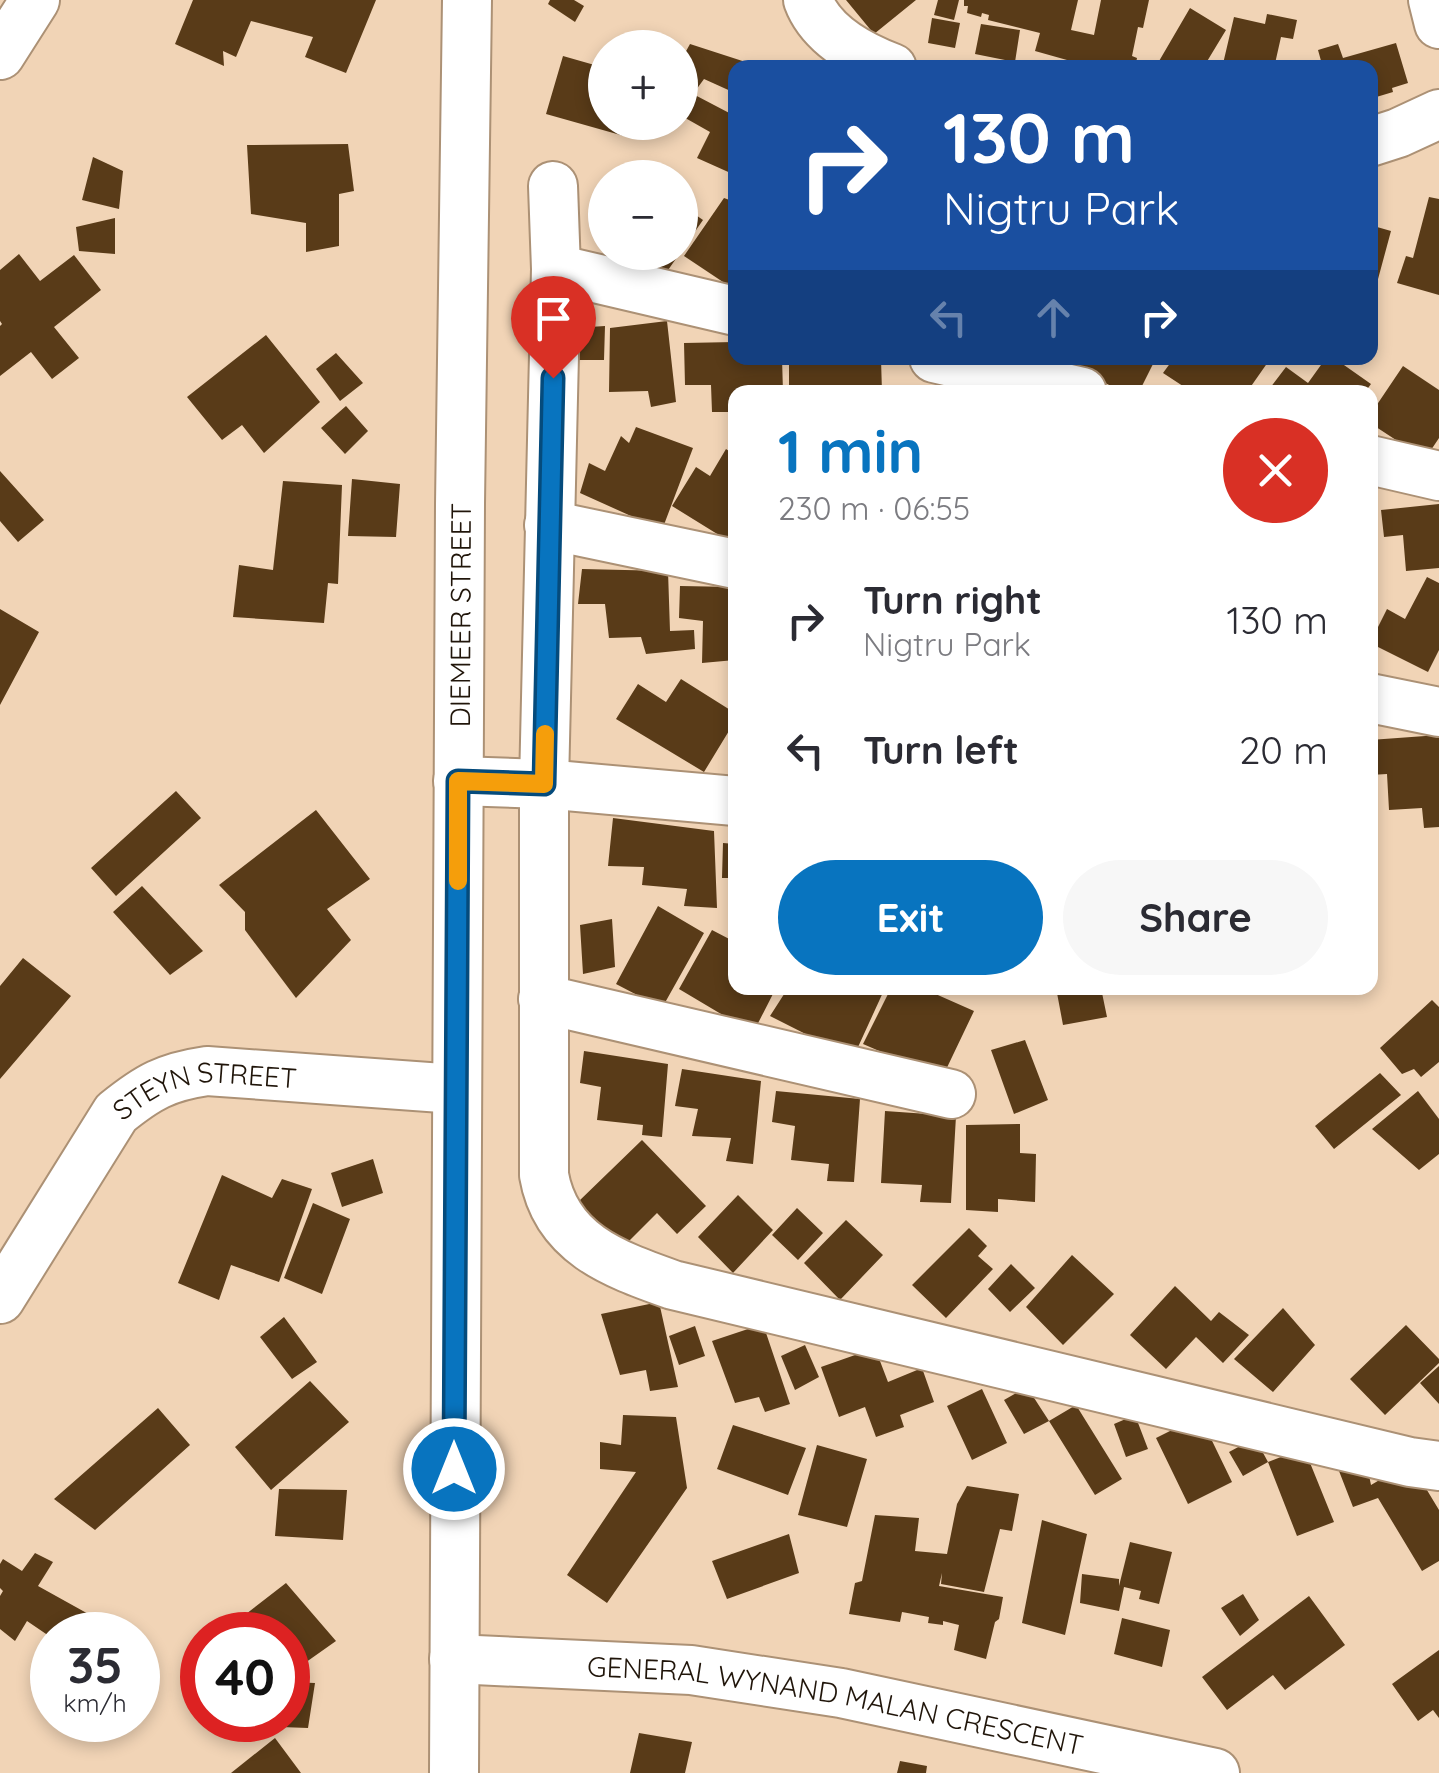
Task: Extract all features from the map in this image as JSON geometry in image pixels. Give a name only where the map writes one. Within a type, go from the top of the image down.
[{"type":"street","points":[[0,55],[35,0]]},
{"type":"street","name":"DIEMEER STREET","points":[[454,1773],[456,1089],[502,782],[467,0]]},
{"type":"street","points":[[808,0],[818,20],[834,38],[877,60]]},
{"type":"street","points":[[1434,0],[1439,24]]},
{"type":"street","points":[[1378,139],[1439,114]]},
{"type":"street","points":[[553,186],[556,269],[549,525],[502,782],[544,1000],[544,1175],[547,1194],[573,1235],[618,1266],[672,1285],[1439,1466]]},
{"type":"street","points":[[556,269],[728,309]]},
{"type":"street","points":[[964,365],[1052,385]]},
{"type":"street","points":[[1378,462],[1439,476]]},
{"type":"street","points":[[549,525],[728,563]]},
{"type":"street","points":[[1378,700],[1439,712]]},
{"type":"street","points":[[502,782],[728,800]]},
{"type":"street","points":[[544,1000],[952,1094]]},
{"type":"street","name":"STEYN STREET","points":[[0,1299],[116,1113],[142,1091],[178,1075],[207,1071],[456,1089]]},
{"type":"street","name":"GENERAL WYNAND MALAN CRESCENT","points":[[454,1659],[612,1664],[710,1672],[841,1693],[1215,1773]]},
{"type":"building","points":[[193,0],[376,0],[346,73],[305,57],[313,37],[251,21],[236,57],[223,51],[224,66],[175,44]]},
{"type":"building","points":[[550,0],[574,0],[584,6],[575,22],[548,4]]},
{"type":"building","points":[[846,0],[916,0],[874,34]]},
{"type":"building","points":[[938,0],[959,0],[954,20],[934,15]]},
{"type":"building","points":[[964,0],[1078,0],[1071,30],[1094,35],[1101,0],[1149,0],[1132,56],[1137,60],[1067,60],[1035,51],[1040,33],[988,20],[989,15],[982,13],[981,17],[967,13],[968,6],[964,6]]},
{"type":"building","points":[[1190,8],[1226,30],[1208,60],[1160,60]]},
{"type":"building","points":[[1267,14],[1297,20],[1293,39],[1281,37],[1276,60],[1224,60],[1234,17],[1265,24]]},
{"type":"building","points":[[932,18],[960,23],[955,48],[928,43]]},
{"type":"building","points":[[981,24],[1020,30],[1015,60],[975,54]]},
{"type":"building","points":[[1396,43],[1408,83],[1378,96],[1378,60],[1321,60],[1318,50],[1338,44],[1343,58]]},
{"type":"building","points":[[698,47],[739,60],[728,60],[728,90],[704,79],[698,87]]},
{"type":"building","points":[[563,56],[588,63],[588,126],[546,114]]},
{"type":"building","points":[[698,97],[728,112],[728,172],[697,158],[710,132],[698,125]]},
{"type":"building","points":[[348,144],[354,191],[339,194],[339,246],[306,252],[306,223],[251,214],[247,145]]},
{"type":"building","points":[[93,157],[123,171],[119,209],[82,200]]},
{"type":"building","points":[[1429,197],[1439,199],[1439,295],[1397,283],[1406,256],[1413,258]]},
{"type":"building","points":[[724,198],[728,199],[728,285],[698,265],[698,236]]},
{"type":"building","points":[[115,218],[115,254],[79,251],[76,227]]},
{"type":"building","points":[[1378,227],[1391,231],[1378,279]]},
{"type":"building","points":[[19,254],[40,281],[74,255],[101,290],[54,327],[79,358],[52,379],[31,352],[0,376],[0,270]]},
{"type":"building","points":[[641,270],[668,270],[659,283]]},
{"type":"building","points":[[667,321],[676,402],[651,407],[648,391],[609,392],[610,328]]},
{"type":"building","points":[[605,326],[604,360],[574,360],[574,328]]},
{"type":"building","points":[[266,335],[320,402],[264,453],[242,425],[222,440],[187,397]]},
{"type":"building","points":[[728,342],[728,365],[782,365],[783,385],[728,385],[728,412],[712,412],[711,385],[685,385],[684,343]]},
{"type":"building","points":[[336,353],[363,383],[340,401],[316,369]]},
{"type":"building","points":[[789,365],[881,365],[882,385],[789,385]]},
{"type":"building","points":[[1067,365],[1152,365],[1142,385],[1109,385]]},
{"type":"building","points":[[1169,365],[1266,365],[1252,385],[1181,385],[1163,373]]},
{"type":"building","points":[[1321,365],[1344,365],[1371,384],[1272,385],[1286,367],[1308,383]]},
{"type":"building","points":[[1403,366],[1439,390],[1439,438],[1425,459],[1378,428],[1378,403]]},
{"type":"building","points":[[346,406],[368,431],[345,454],[321,428]]},
{"type":"building","points":[[636,427],[693,448],[662,530],[580,493],[589,463],[605,471],[621,436],[629,443]]},
{"type":"building","points":[[726,449],[728,541],[672,506],[696,467],[710,476]]},
{"type":"building","points":[[0,471],[44,520],[18,542],[0,521]]},
{"type":"building","points":[[352,479],[400,484],[396,537],[348,536]]},
{"type":"building","points":[[283,481],[342,485],[338,584],[328,583],[324,623],[233,617],[239,565],[273,570]]},
{"type":"building","points":[[1439,504],[1439,568],[1406,571],[1403,535],[1384,537],[1381,510]]},
{"type":"building","points":[[582,569],[668,571],[670,631],[694,630],[695,649],[646,654],[641,637],[609,638],[605,604],[578,604]]},
{"type":"building","points":[[1427,577],[1439,583],[1439,650],[1428,672],[1378,647],[1378,627],[1387,609],[1405,619]]},
{"type":"building","points":[[680,586],[728,587],[728,661],[702,663],[703,621],[679,618]]},
{"type":"building","points":[[0,609],[39,632],[0,705]]},
{"type":"building","points":[[681,679],[728,709],[728,733],[704,772],[616,719],[638,684],[666,702]]},
{"type":"building","points":[[1439,735],[1439,827],[1424,828],[1422,808],[1389,810],[1387,774],[1378,775],[1378,739]]},
{"type":"building","points":[[176,791],[201,818],[116,896],[91,868]]},
{"type":"building","points":[[316,810],[370,879],[327,909],[351,940],[296,998],[245,930],[245,912],[219,885]]},
{"type":"building","points":[[613,818],[714,831],[717,908],[684,906],[687,889],[642,885],[644,867],[608,866]]},
{"type":"building","points":[[723,843],[728,843],[728,878],[722,878]]},
{"type":"building","points":[[142,886],[203,951],[170,975],[113,912]]},
{"type":"building","points":[[658,906],[704,933],[662,1008],[616,984]]},
{"type":"building","points":[[612,919],[615,967],[583,974],[580,925]]},
{"type":"building","points":[[712,930],[728,938],[728,995],[772,995],[753,1033],[679,989]]},
{"type":"building","points":[[23,958],[71,996],[0,1079],[0,986]]},
{"type":"building","points":[[784,995],[882,995],[853,1058],[770,1016]]},
{"type":"building","points":[[888,995],[938,995],[974,1011],[942,1078],[863,1044]]},
{"type":"building","points":[[1057,995],[1102,995],[1107,1017],[1063,1025]]},
{"type":"building","points":[[1432,1000],[1439,1007],[1439,1062],[1421,1077],[1414,1069],[1402,1074],[1380,1048]]},
{"type":"building","points":[[1025,1040],[1048,1100],[1014,1114],[991,1050]]},
{"type":"building","points":[[584,1051],[668,1064],[662,1137],[642,1135],[643,1125],[597,1120],[601,1087],[580,1083]]},
{"type":"building","points":[[682,1069],[761,1081],[753,1164],[726,1161],[731,1138],[692,1136],[698,1109],[675,1106]]},
{"type":"building","points":[[1380,1073],[1401,1095],[1334,1149],[1315,1126]]},
{"type":"building","points":[[776,1091],[860,1099],[854,1182],[827,1181],[829,1164],[791,1160],[795,1126],[772,1122]]},
{"type":"building","points":[[1418,1091],[1439,1119],[1439,1154],[1419,1170],[1372,1129]]},
{"type":"building","points":[[885,1111],[956,1116],[951,1203],[920,1202],[922,1185],[881,1183]]},
{"type":"building","points":[[1020,1124],[1020,1153],[1036,1154],[1035,1202],[998,1199],[998,1212],[966,1210],[966,1125]]},
{"type":"building","points":[[642,1140],[706,1206],[677,1234],[657,1213],[623,1247],[578,1202]]},
{"type":"building","points":[[373,1159],[383,1193],[342,1207],[331,1173]]},
{"type":"building","points":[[222,1175],[272,1198],[282,1179],[312,1189],[279,1282],[231,1265],[219,1300],[178,1283]]},
{"type":"building","points":[[738,1195],[773,1230],[733,1273],[698,1237]]},
{"type":"building","points":[[313,1203],[350,1219],[322,1294],[284,1278]]},
{"type":"building","points":[[797,1208],[823,1233],[798,1260],[772,1235]]},
{"type":"building","points":[[846,1220],[883,1255],[840,1300],[804,1263]]},
{"type":"building","points":[[969,1228],[987,1246],[978,1256],[993,1269],[946,1318],[912,1285]]},
{"type":"building","points":[[1072,1255],[1114,1294],[1063,1345],[1026,1307]]},
{"type":"building","points":[[1011,1264],[1035,1288],[1010,1312],[988,1289]]},
{"type":"building","points":[[1175,1286],[1211,1321],[1219,1312],[1249,1335],[1223,1363],[1196,1337],[1166,1369],[1130,1335]]},
{"type":"building","points":[[659,1302],[678,1387],[650,1391],[646,1370],[620,1375],[601,1314]]},
{"type":"building","points":[[1283,1308],[1315,1345],[1273,1392],[1234,1359]]},
{"type":"building","points":[[284,1317],[317,1362],[292,1379],[260,1337]]},
{"type":"building","points":[[763,1324],[790,1404],[765,1412],[759,1397],[735,1403],[712,1341]]},
{"type":"building","points":[[1406,1325],[1439,1363],[1385,1415],[1350,1379]]},
{"type":"building","points":[[695,1326],[705,1356],[679,1365],[669,1336]]},
{"type":"building","points":[[805,1345],[819,1377],[795,1390],[781,1356]]},
{"type":"building","points":[[875,1348],[888,1382],[922,1368],[934,1402],[900,1415],[904,1427],[876,1437],[865,1407],[839,1417],[821,1367]]},
{"type":"building","points":[[1439,1366],[1439,1404],[1420,1383]]},
{"type":"building","points":[[310,1381],[349,1422],[271,1490],[235,1447]]},
{"type":"building","points":[[1027,1387],[1049,1421],[1024,1434],[1004,1400]]},
{"type":"building","points":[[982,1389],[1007,1443],[972,1460],[947,1406]]},
{"type":"building","points":[[1076,1405],[1122,1479],[1095,1495],[1049,1421]]},
{"type":"building","points":[[158,1408],[190,1445],[95,1530],[54,1499]]},
{"type":"building","points":[[623,1415],[676,1417],[687,1488],[607,1603],[567,1575],[636,1472],[600,1469],[600,1442],[621,1445]]},
{"type":"building","points":[[1135,1415],[1148,1449],[1126,1457],[1114,1424]]},
{"type":"building","points":[[1200,1416],[1232,1482],[1188,1504],[1156,1438]]},
{"type":"building","points":[[733,1425],[806,1448],[788,1495],[717,1469]]},
{"type":"building","points":[[1255,1438],[1268,1462],[1243,1476],[1229,1452]]},
{"type":"building","points":[[817,1445],[867,1459],[847,1527],[798,1515]]},
{"type":"building","points":[[1304,1448],[1334,1522],[1297,1536],[1268,1462]]},
{"type":"building","points":[[1366,1461],[1371,1485],[1410,1462],[1439,1510],[1439,1561],[1422,1571],[1378,1498],[1353,1507],[1339,1471]]},
{"type":"building","points":[[967,1486],[1019,1494],[1012,1531],[1000,1529],[984,1592],[941,1584],[942,1573],[939,1586],[1003,1597],[986,1659],[954,1650],[959,1625],[928,1623],[929,1617],[902,1612],[900,1622],[849,1614],[855,1583],[862,1581],[875,1515],[919,1518],[915,1551],[947,1554],[957,1504]]},
{"type":"building","points":[[279,1489],[347,1490],[343,1540],[275,1536]]},
{"type":"building","points":[[1042,1520],[1087,1534],[1065,1635],[1022,1623]]},
{"type":"building","points":[[789,1534],[799,1573],[727,1599],[712,1561]]},
{"type":"building","points":[[1130,1542],[1172,1552],[1159,1604],[1139,1599],[1141,1591],[1124,1587],[1119,1611],[1080,1603],[1082,1574],[1119,1579],[1119,1586]]},
{"type":"building","points":[[35,1553],[53,1562],[38,1586],[85,1612],[30,1612],[30,1623],[27,1621],[15,1641],[0,1629],[0,1564],[3,1559],[22,1571]]},
{"type":"building","points":[[286,1583],[336,1641],[310,1659],[310,1612],[249,1612]]},
{"type":"building","points":[[1243,1594],[1259,1620],[1240,1636],[1221,1608]]},
{"type":"building","points":[[1309,1596],[1345,1645],[1285,1690],[1273,1675],[1227,1710],[1202,1677]]},
{"type":"building","points":[[1122,1618],[1170,1630],[1162,1667],[1114,1654]]},
{"type":"building","points":[[1439,1650],[1439,1718],[1433,1710],[1418,1721],[1392,1684]]},
{"type":"building","points":[[310,1683],[315,1683],[310,1715]]},
{"type":"building","points":[[639,1733],[692,1742],[685,1773],[630,1773]]},
{"type":"building","points":[[270,1742],[278,1742],[301,1773],[231,1773]]},
{"type":"building","points":[[900,1761],[927,1766],[926,1773],[897,1773]]},
{"type":"slow traffic","points":[[458,881],[458,781],[544,784],[545,734]]},
{"type":"route","points":[[454,1469],[458,781],[544,784],[553,378]]}]
